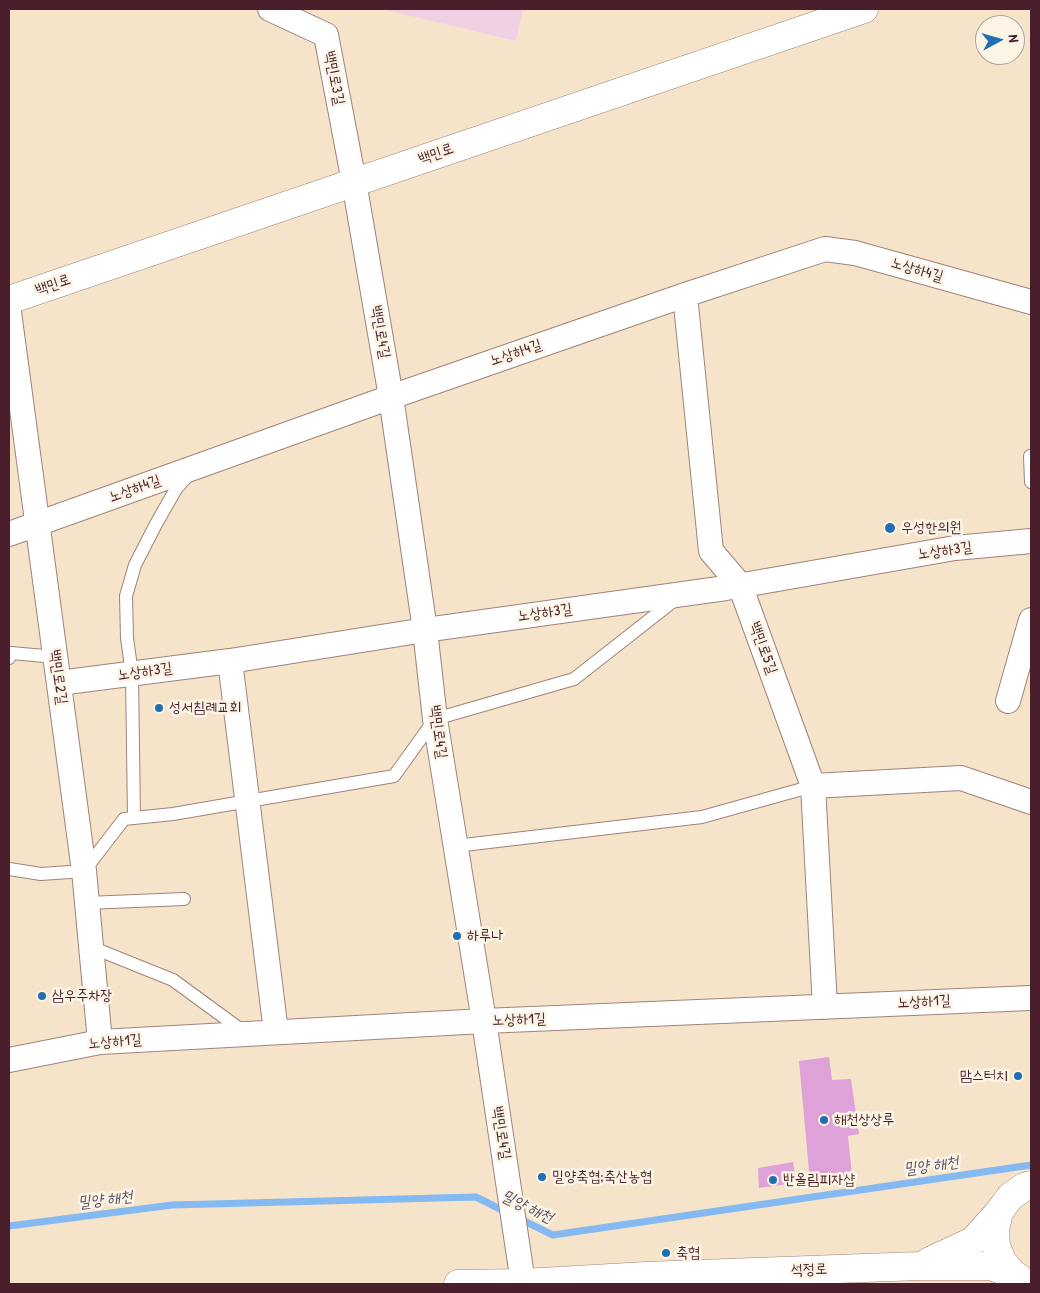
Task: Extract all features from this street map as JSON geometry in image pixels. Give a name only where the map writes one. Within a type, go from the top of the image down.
[{"type":"street","name":"백민로3길","points":[[270,9],[326,35],[354,182]]},
{"type":"street","name":"백민로","points":[[9,300],[858,10]]},
{"type":"street","name":"백민로4길","points":[[354,182],[391,396],[425,630],[435,719],[484,1021],[522,1277]]},
{"type":"street","name":"노상하4길","points":[[9,534],[391,396],[825,249],[855,252],[1031,302]]},
{"type":"street","name":"백민로5길","points":[[685,295],[711,551],[740,585],[813,786],[825,1007]]},
{"type":"street","name":"백민로2길","points":[[9,312],[84,872],[100,1042]]},
{"type":"street","name":"노상하3길","points":[[59,683],[230,661],[425,630],[682,594],[955,548],[1031,541]]},
{"type":"street","points":[[1008,701],[1031,620]]},
{"type":"street","points":[[230,661],[276,1032]]},
{"type":"street","points":[[813,786],[960,778],[1031,802]]},
{"type":"street","name":"노상하1길","points":[[9,1060],[100,1042],[484,1021],[1031,998]]},
{"type":"street","points":[[919,1266],[973,1241],[1000,1212],[1010,1198],[1029,1183]]},
{"type":"street","points":[[1000,1212],[995,1230],[996,1246],[1002,1261],[1019,1281]]},
{"type":"street","name":"석정로","points":[[458,1284],[522,1277],[646,1276],[919,1266],[991,1266],[1019,1281]]},
{"type":"lane","points":[[1030,456],[1031,482]]},
{"type":"lane","points":[[134,818],[132,674],[127,638],[126,596],[135,565],[156,524],[176,489],[195,468]]},
{"type":"lane","points":[[9,869],[41,874],[84,872],[124,820],[247,802],[394,776],[435,719],[574,679],[682,594]]},
{"type":"lane","points":[[9,658],[10,653],[56,657]]},
{"type":"lane","points":[[456,846],[702,817],[813,786]]},
{"type":"lane","points":[[87,903],[184,899]]},
{"type":"lane","points":[[91,947],[173,980],[246,1034]]},
{"type":"shaded area","points":[[382,9],[523,9],[516,41]]},
{"type":"building","points":[[829,1057],[832,1080],[851,1079],[859,1134],[848,1136],[852,1176],[810,1182],[799,1061]]},
{"type":"building","points":[[793,1162],[796,1183],[759,1188],[758,1168]]},
{"type":"waterway","name":"밀양 해천","points":[[518,1218],[553,1235],[1031,1165]]},
{"type":"waterway","name":"밀양 해천","points":[[9,1226],[172,1205],[476,1197],[506,1212]]},
{"type":"place","name":"우성한의원","points":[[890,528]]},
{"type":"place","name":"성서침례교회","points":[[159,708]]},
{"type":"place","name":"하루나","points":[[457,936]]},
{"type":"place","name":"삼우주차장","points":[[42,996]]},
{"type":"place","name":"맘스터치","points":[[1018,1076]]},
{"type":"place","name":"해천상상루","points":[[824,1120]]},
{"type":"place","name":"밀양축협;축산농협","points":[[542,1177]]},
{"type":"place","name":"반올림피자샵","points":[[773,1180]]},
{"type":"place","name":"축협","points":[[666,1253]]}]
